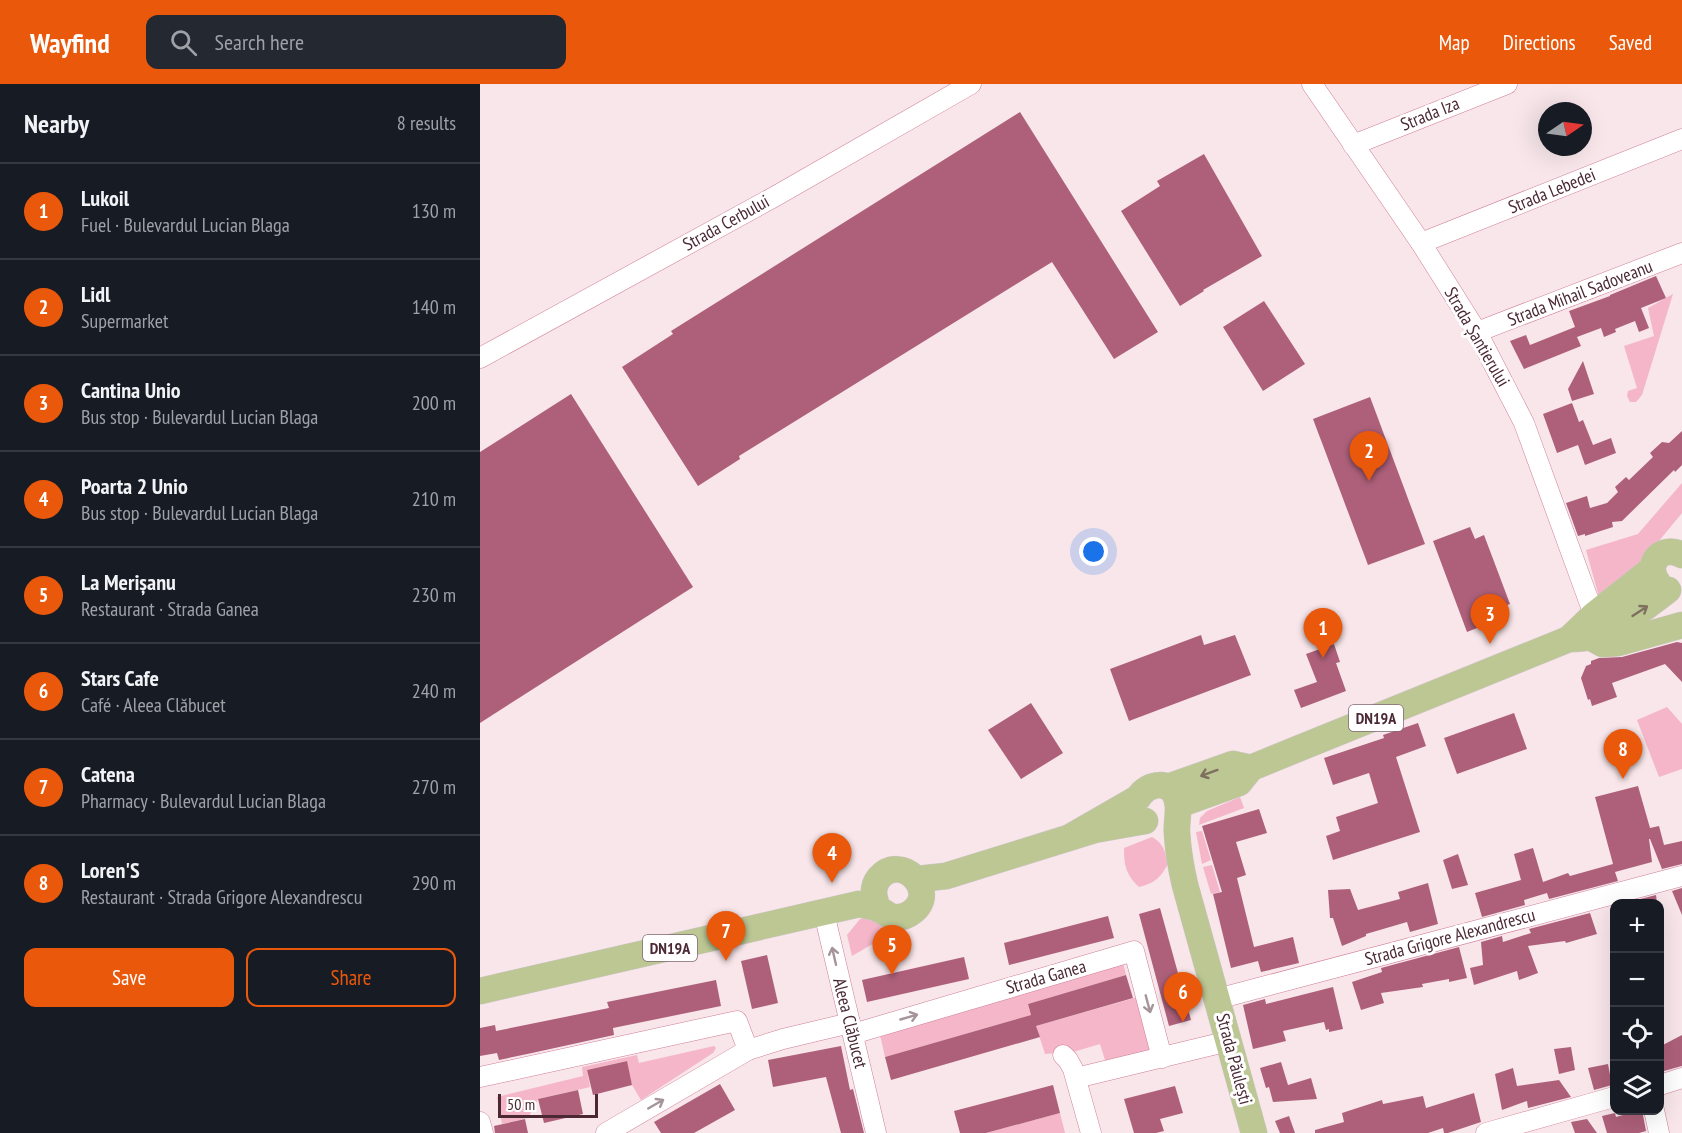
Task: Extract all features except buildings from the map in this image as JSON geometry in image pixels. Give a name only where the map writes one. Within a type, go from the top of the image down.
[{"type":"main road","name":"DN19A","points":[[1584,630],[1671,554]]},
{"type":"main road","points":[[1671,554],[1656,582],[1676,591]]},
{"type":"main road","name":"DN19A","points":[[1174,801],[1239,783],[1251,768],[1584,630],[1633,616],[1676,591]]},
{"type":"main road","points":[[1584,630],[1603,644],[1618,643],[1682,625]]},
{"type":"main road","points":[[1157,785],[1174,801],[1173,819],[1159,826],[1145,815],[1142,792],[1150,786],[1157,785]]},
{"type":"main road","name":"Strada Păulești","points":[[1174,801],[1184,881],[1254,1133]]},
{"type":"main road","points":[[870,901],[878,879],[891,870],[899,869],[908,872],[920,887],[946,876],[1145,815]]},
{"type":"main road","name":"Strada Păulești","points":[[1145,815],[1171,851],[1184,881]]},
{"type":"main road","name":"DN19A","points":[[480,991],[870,901],[887,915],[903,917],[915,909],[920,887]]},
{"type":"street","name":"Strada Cerbului","points":[[480,358],[774,197],[971,84]]},
{"type":"street","name":"Strada Șantierului","points":[[1312,84],[1421,243],[1477,332],[1524,423],[1584,630]]},
{"type":"street","name":"Strada Iza","points":[[1353,145],[1507,84]]},
{"type":"street","name":"Strada Lebedei","points":[[1421,243],[1682,139]]},
{"type":"street","name":"Strada Mihail Sadoveanu","points":[[1477,332],[1682,253]]},
{"type":"street","name":"Strada Grigore Alexandrescu","points":[[1217,999],[1682,876]]},
{"type":"street","name":"Aleea Clăbucet","points":[[825,913],[876,1133]]},
{"type":"street","name":"Strada Ganea","points":[[606,1133],[748,1050],[783,1039],[852,1028],[1134,951],[1162,1058]]},
{"type":"street","points":[[480,1077],[737,1021],[748,1050]]},
{"type":"street","points":[[1076,1078],[1228,1041]]},
{"type":"street","points":[[1063,1054],[1076,1078],[1091,1133]]},
{"type":"street","points":[[1664,1083],[1682,1078]]},
{"type":"street","points":[[1486,1133],[1610,1098]]},
{"type":"street","points":[[1655,1115],[1659,1133]]},
{"type":"street","points":[[480,1122],[483,1133]]},
{"type":"shaded area","points":[[1673,294],[1642,395],[1636,402],[1630,402],[1627,396],[1628,391],[1637,388],[1624,346],[1654,336],[1648,308]]},
{"type":"shaded area","points":[[1682,483],[1682,513],[1630,576],[1599,597],[1586,550],[1638,534]]},
{"type":"shaded area","points":[[1667,707],[1682,724],[1682,769],[1659,777],[1637,720]]},
{"type":"shaded area","points":[[1240,797],[1244,808],[1199,825],[1200,818],[1207,811]]},
{"type":"shaded area","points":[[1202,831],[1211,860],[1202,864],[1196,832]]},
{"type":"shaded area","points":[[1152,837],[1163,848],[1168,864],[1157,879],[1139,887],[1127,869],[1124,848]]},
{"type":"shaded area","points":[[1212,865],[1220,892],[1211,894],[1203,867]]},
{"type":"shaded area","points":[[876,914],[883,926],[881,939],[852,956],[847,935],[860,919]]},
{"type":"shaded area","points":[[1121,955],[1126,975],[1028,1004],[1031,1015],[885,1057],[878,1026]]},
{"type":"shaded area","points":[[1145,995],[1160,1048],[1106,1063],[1100,1044],[1063,1055],[1045,1054],[1036,1026]]},
{"type":"shaded area","points":[[714,1046],[716,1048],[713,1053],[641,1100],[632,1085],[626,1061],[587,1070],[590,1087],[538,1099],[528,1118],[502,1124],[497,1097],[583,1076],[582,1067],[637,1055],[639,1063]]},
{"type":"shaded area","points":[[1060,1113],[1065,1133],[986,1133]]},
{"type":"place","name":"Lidl","points":[[1369,481]]},
{"type":"place","name":"Cantina Unio","points":[[1490,644]]},
{"type":"place","name":"Lukoil","points":[[1323,658]]},
{"type":"place","name":"Loren'S","points":[[1623,779]]},
{"type":"place","name":"Poarta 2 Unio","points":[[832,883]]},
{"type":"place","name":"Catena","points":[[726,961]]},
{"type":"place","name":"La Merișanu","points":[[892,975]]},
{"type":"place","name":"Stars Cafe","points":[[1183,1022]]}]
